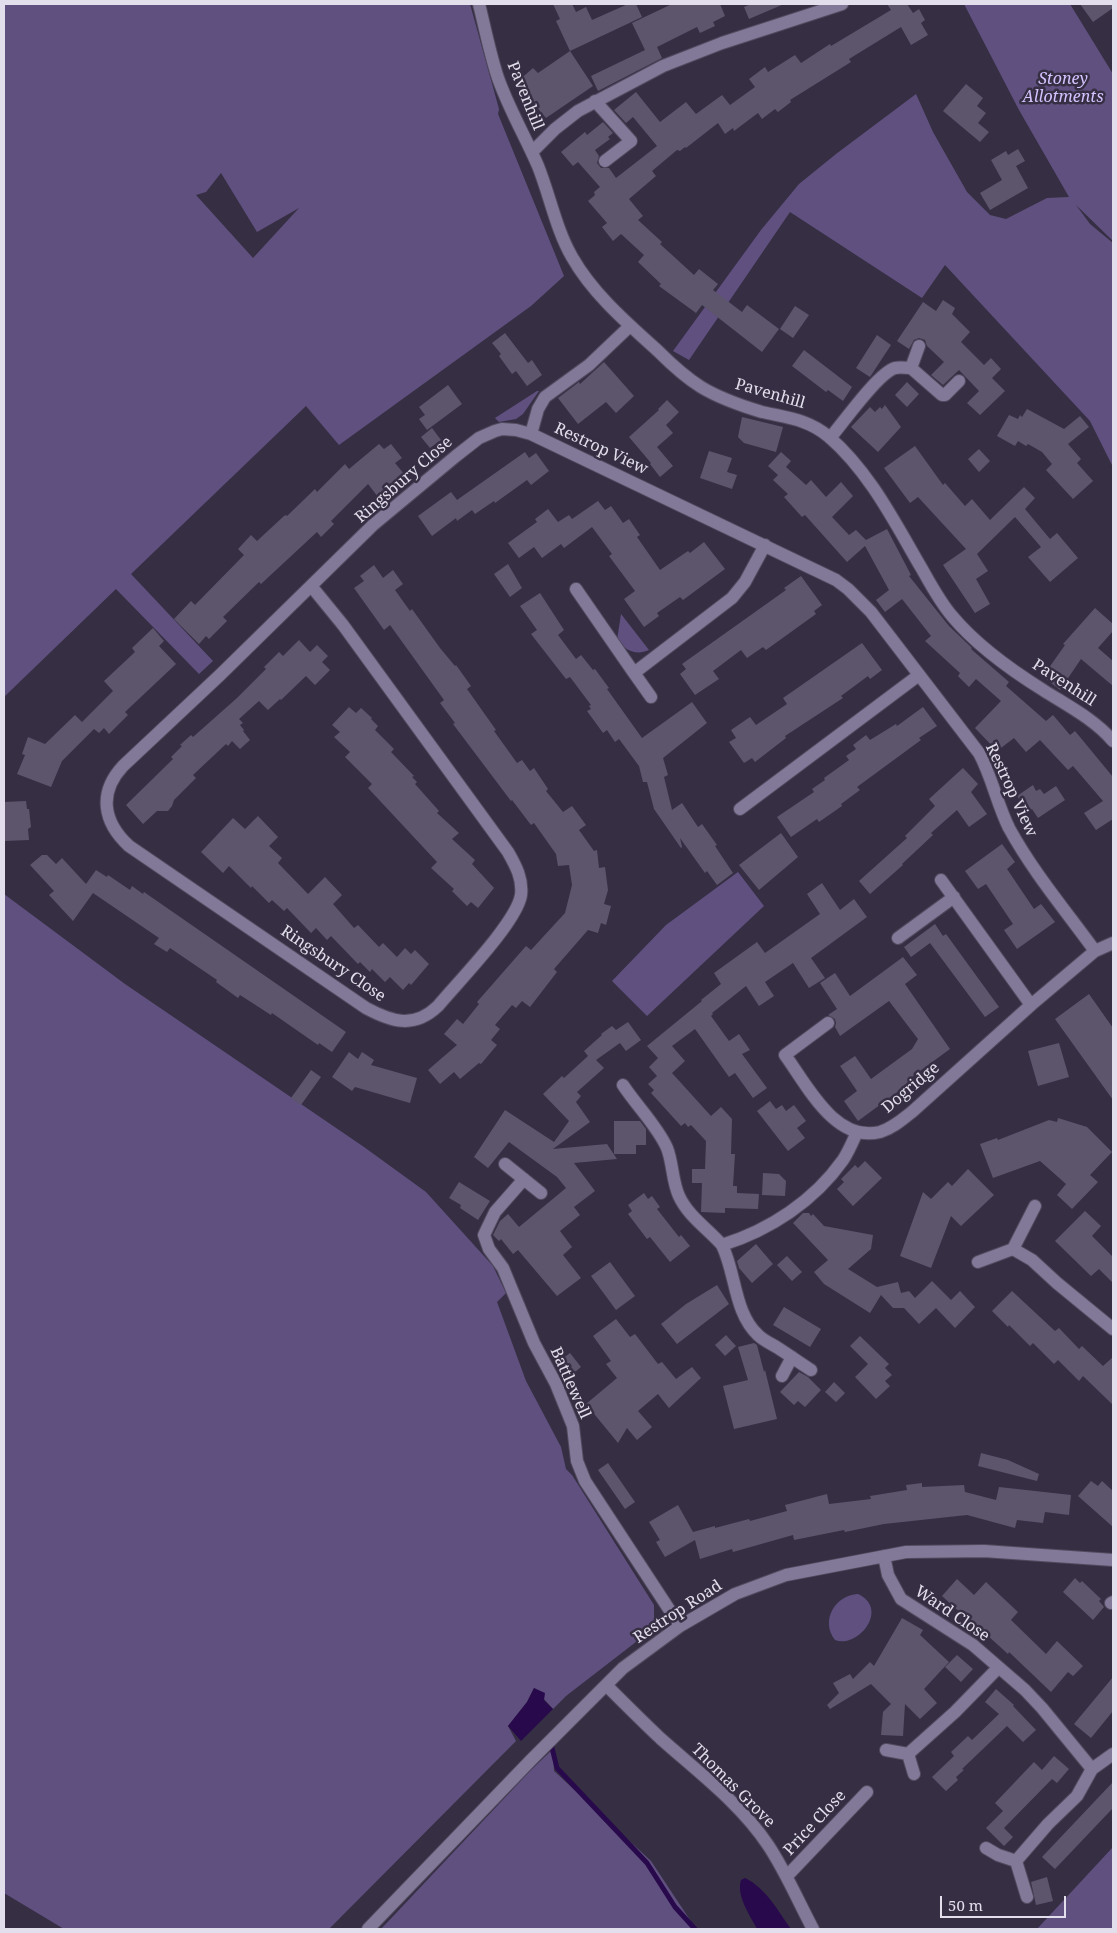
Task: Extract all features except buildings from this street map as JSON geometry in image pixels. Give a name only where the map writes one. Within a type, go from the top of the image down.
[{"type":"street","name":"Pavenhill","points":[[479,4],[497,76],[511,110],[532,152],[571,256],[584,276],[630,326],[674,366],[704,389],[760,411],[795,418],[809,423],[830,438],[868,479],[943,605],[962,627],[1021,675],[1104,730],[1113,741]]},
{"type":"street","points":[[532,152],[555,129],[578,111],[663,66],[728,41],[842,4]]},
{"type":"street","points":[[595,101],[631,141],[605,161]]},
{"type":"street","name":"Restrop View","points":[[630,326],[589,365],[545,397],[538,409],[532,434],[827,575],[848,589],[871,612],[979,753],[989,774],[1003,815],[1025,855],[1095,951]]},
{"type":"street","points":[[911,368],[919,346]]},
{"type":"street","points":[[830,438],[884,375],[894,369],[911,368],[938,394],[942,395],[945,395],[959,381]]},
{"type":"street","name":"Ringsbury Close","points":[[312,587],[343,625],[508,852],[520,877],[519,902],[511,918],[432,1012],[412,1020],[401,1022],[393,1020],[366,1008],[142,855],[119,837],[109,820],[106,804],[109,788],[117,772],[395,506],[470,445],[488,433],[502,429],[532,434]]},
{"type":"street","points":[[634,673],[732,598],[745,582],[765,545]]},
{"type":"street","points":[[576,589],[651,697]]},
{"type":"street","points":[[740,808],[919,675]]},
{"type":"street","points":[[941,880],[1031,1004]]},
{"type":"street","points":[[898,938],[954,897]]},
{"type":"street","points":[[1095,951],[1113,942]]},
{"type":"street","name":"Dogridge","points":[[857,1132],[868,1134],[880,1132],[901,1120],[1031,1004],[1095,951]]},
{"type":"street","points":[[722,1245],[759,1230],[799,1206],[844,1159],[857,1132],[837,1122],[827,1113],[785,1055],[828,1023]]},
{"type":"street","points":[[623,1085],[627,1103],[666,1145],[679,1196],[693,1216],[722,1245],[730,1274],[752,1328],[764,1340],[811,1370]]},
{"type":"street","points":[[505,1164],[541,1193]]},
{"type":"street","name":"Battlewell","points":[[524,1179],[494,1212],[484,1236],[485,1242],[503,1268],[534,1343],[556,1384],[573,1426],[577,1461],[585,1482],[680,1626]]},
{"type":"street","points":[[978,1262],[1013,1249],[1035,1206]]},
{"type":"street","points":[[1013,1249],[1032,1260],[1113,1329]]},
{"type":"street","points":[[782,1376],[792,1357]]},
{"type":"street","name":"Restrop Road","points":[[368,1929],[531,1760],[623,1668],[680,1626],[735,1594],[786,1575],[906,1552],[958,1550],[1113,1560]]},
{"type":"street","name":"Ward Close","points":[[884,1556],[888,1575],[901,1599],[955,1631],[1034,1699],[1092,1769]]},
{"type":"street","points":[[908,1754],[955,1712],[998,1668]]},
{"type":"street","name":"Thomas Grove","points":[[606,1685],[740,1812],[767,1844],[787,1876],[813,1929]]},
{"type":"street","points":[[886,1750],[908,1754]]},
{"type":"street","points":[[908,1754],[914,1774]]},
{"type":"street","points":[[1016,1861],[1048,1824],[1077,1796],[1092,1769],[1113,1754]]},
{"type":"street","name":"Price Close","points":[[787,1876],[867,1792]]},
{"type":"street","points":[[986,1848],[998,1855],[1016,1861]]},
{"type":"street","points":[[1016,1861],[1027,1896]]},
{"type":"green space","points":[[4,4],[470,4],[499,109],[498,114],[564,276],[531,306],[339,445],[306,406],[131,574],[213,661],[199,674],[116,589],[4,697]],"holes":[[[221,173],[257,232],[299,208],[253,258],[196,195],[206,192]]]},
{"type":"green space","name":"Stoney Allotments","points":[[964,4],[1070,4],[1113,74],[1113,241],[1076,205],[1090,224],[1113,243],[1113,467],[1090,421],[945,265],[922,298],[790,212],[689,360],[673,351],[761,230],[799,184],[916,94],[933,132],[967,192],[990,215],[1006,219],[1047,198],[1069,197],[1019,110]]},
{"type":"green space","points":[[539,391],[523,414],[516,419],[499,422],[495,418]]},
{"type":"green space","points":[[621,614],[649,650],[644,652],[631,651],[617,640]]},
{"type":"green space","points":[[738,872],[764,906],[647,1016],[612,981],[666,925]]},
{"type":"green space","points":[[4,894],[125,984],[364,1147],[426,1192],[493,1266],[506,1293],[497,1302],[526,1381],[561,1447],[566,1469],[572,1475],[654,1605],[654,1628],[566,1696],[553,1709],[534,1688],[527,1702],[508,1726],[516,1741],[329,1929],[64,1929],[4,1893]]},
{"type":"green space","points":[[858,1594],[867,1601],[871,1609],[871,1618],[867,1626],[853,1639],[835,1640],[829,1625],[832,1610],[843,1599],[850,1595]]},
{"type":"green space","points":[[553,1749],[554,1771],[651,1861],[696,1929],[381,1929],[531,1770]]},
{"type":"green space","points":[[1113,1847],[1113,1929],[1037,1929]]},
{"type":"shaded area","points":[[534,1688],[545,1693],[544,1700],[553,1709],[521,1741],[508,1726],[527,1702]]},
{"type":"shaded area","points":[[745,1878],[765,1894],[791,1929],[757,1929],[744,1905],[740,1892],[741,1880]]},
{"type":"waterway","points":[[551,1744],[557,1768],[647,1863],[675,1907],[695,1929]]}]
